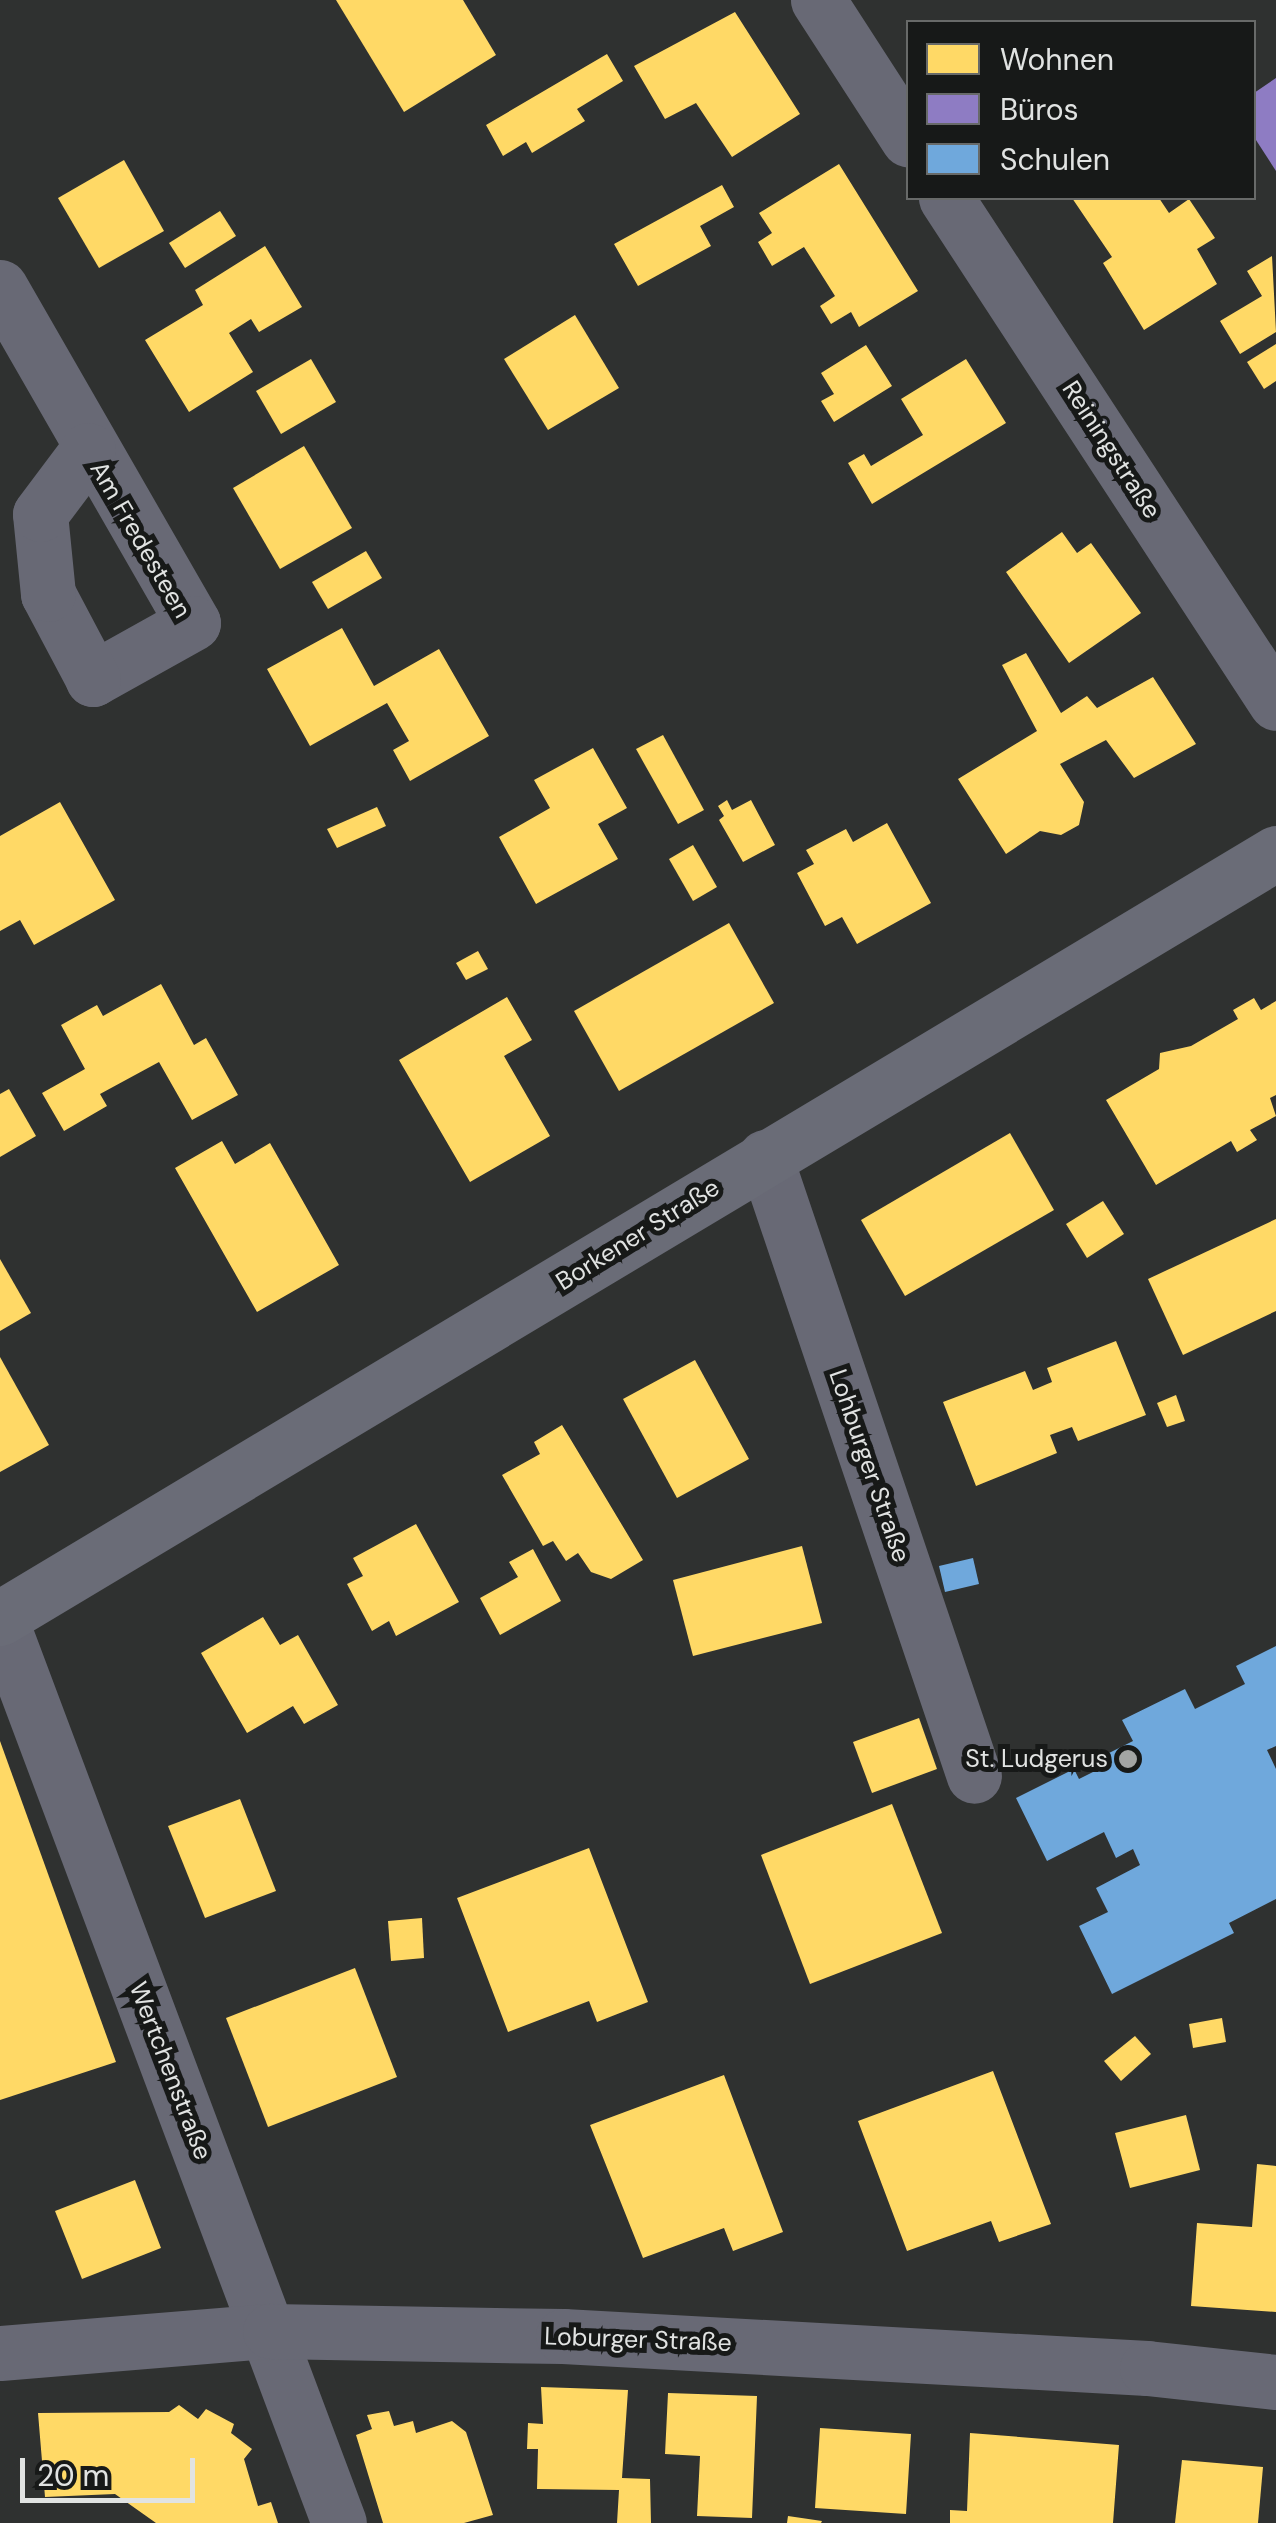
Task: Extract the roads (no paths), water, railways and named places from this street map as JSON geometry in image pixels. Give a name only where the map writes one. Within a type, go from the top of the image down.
[{"type":"street","points":[[818,0],[906,137]]},
{"type":"street","name":"Reiningstraße","points":[[947,200],[1276,704]]},
{"type":"street","name":"Am Fredesteen","points":[[0,288],[88,450]]},
{"type":"street","name":"Borkener Straße","points":[[0,1619],[1276,853]]},
{"type":"street","name":"Lohburger Straße","points":[[765,1157],[974,1776]]},
{"type":"street","name":"Wertchenstraße","points":[[0,1619],[339,2523]]},
{"type":"street","name":"Loburger Straße","points":[[0,2353],[270,2331],[850,2350],[1276,2382]]},
{"type":"place","name":"St. Ludgerus","points":[[1128,1759]]}]
